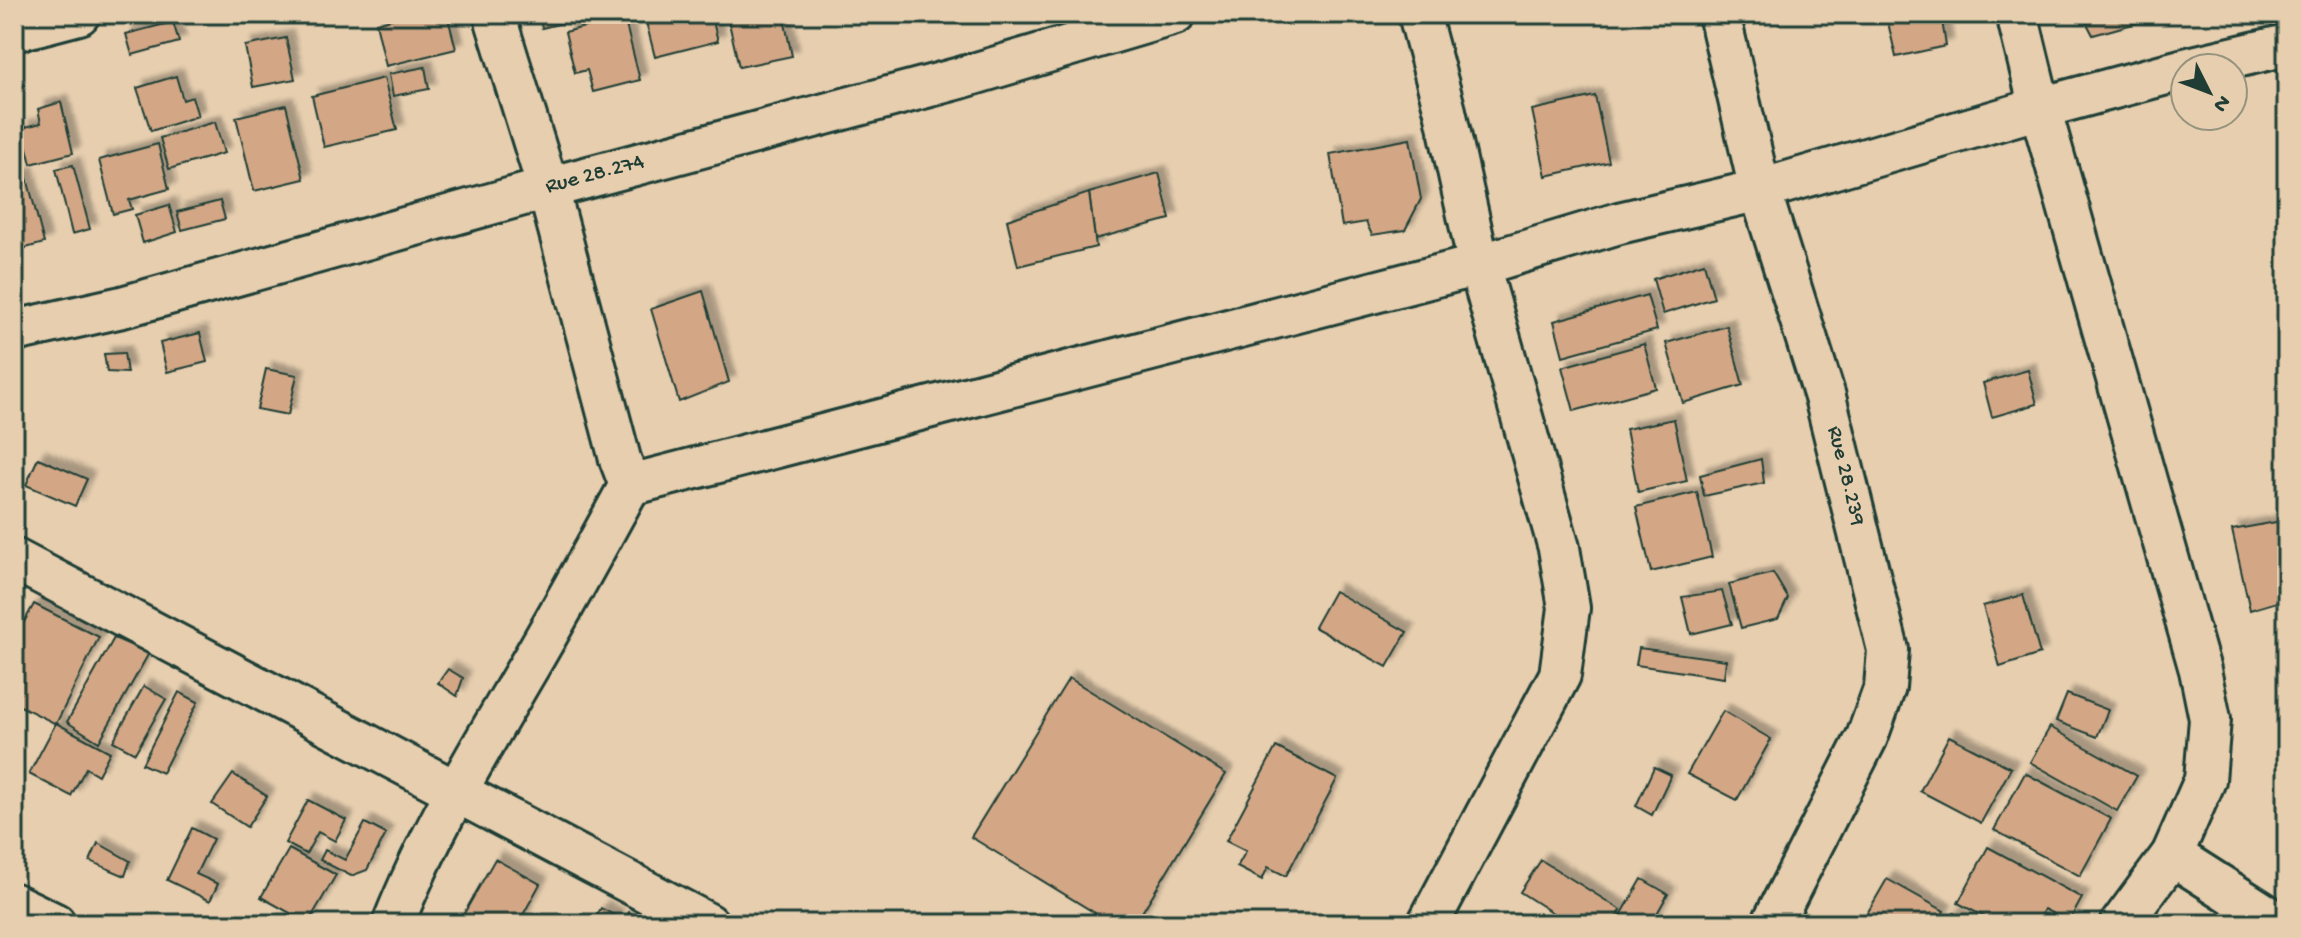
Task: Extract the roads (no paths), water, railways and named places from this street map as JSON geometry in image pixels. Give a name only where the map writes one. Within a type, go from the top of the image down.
[{"type":"street","points":[[14,31],[79,14]]},
{"type":"street","points":[[494,14],[548,188],[620,459],[630,485]]},
{"type":"street","name":"Rue 28.274","points":[[14,331],[122,307],[548,188],[960,78],[1175,14]]},
{"type":"street","points":[[1419,14],[1445,111],[1479,265],[1559,548],[1569,608],[1560,675],[1428,924]]},
{"type":"street","name":"Rue 28.239","points":[[1719,14],[1760,190],[1825,397],[1888,650],[1885,687],[1867,737],[1772,924]]},
{"type":"street","points":[[2017,14],[2040,108],[2200,670],[2210,719],[2205,780],[2172,855],[2121,924]]},
{"type":"street","points":[[2249,54],[2287,45]]},
{"type":"street","points":[[393,924],[456,792],[630,485],[1479,265],[1619,223],[1760,190],[2169,74]]},
{"type":"street","points":[[14,559],[708,924]]},
{"type":"street","points":[[2172,855],[2280,924]]},
{"type":"street","points":[[14,904],[55,924]]}]
